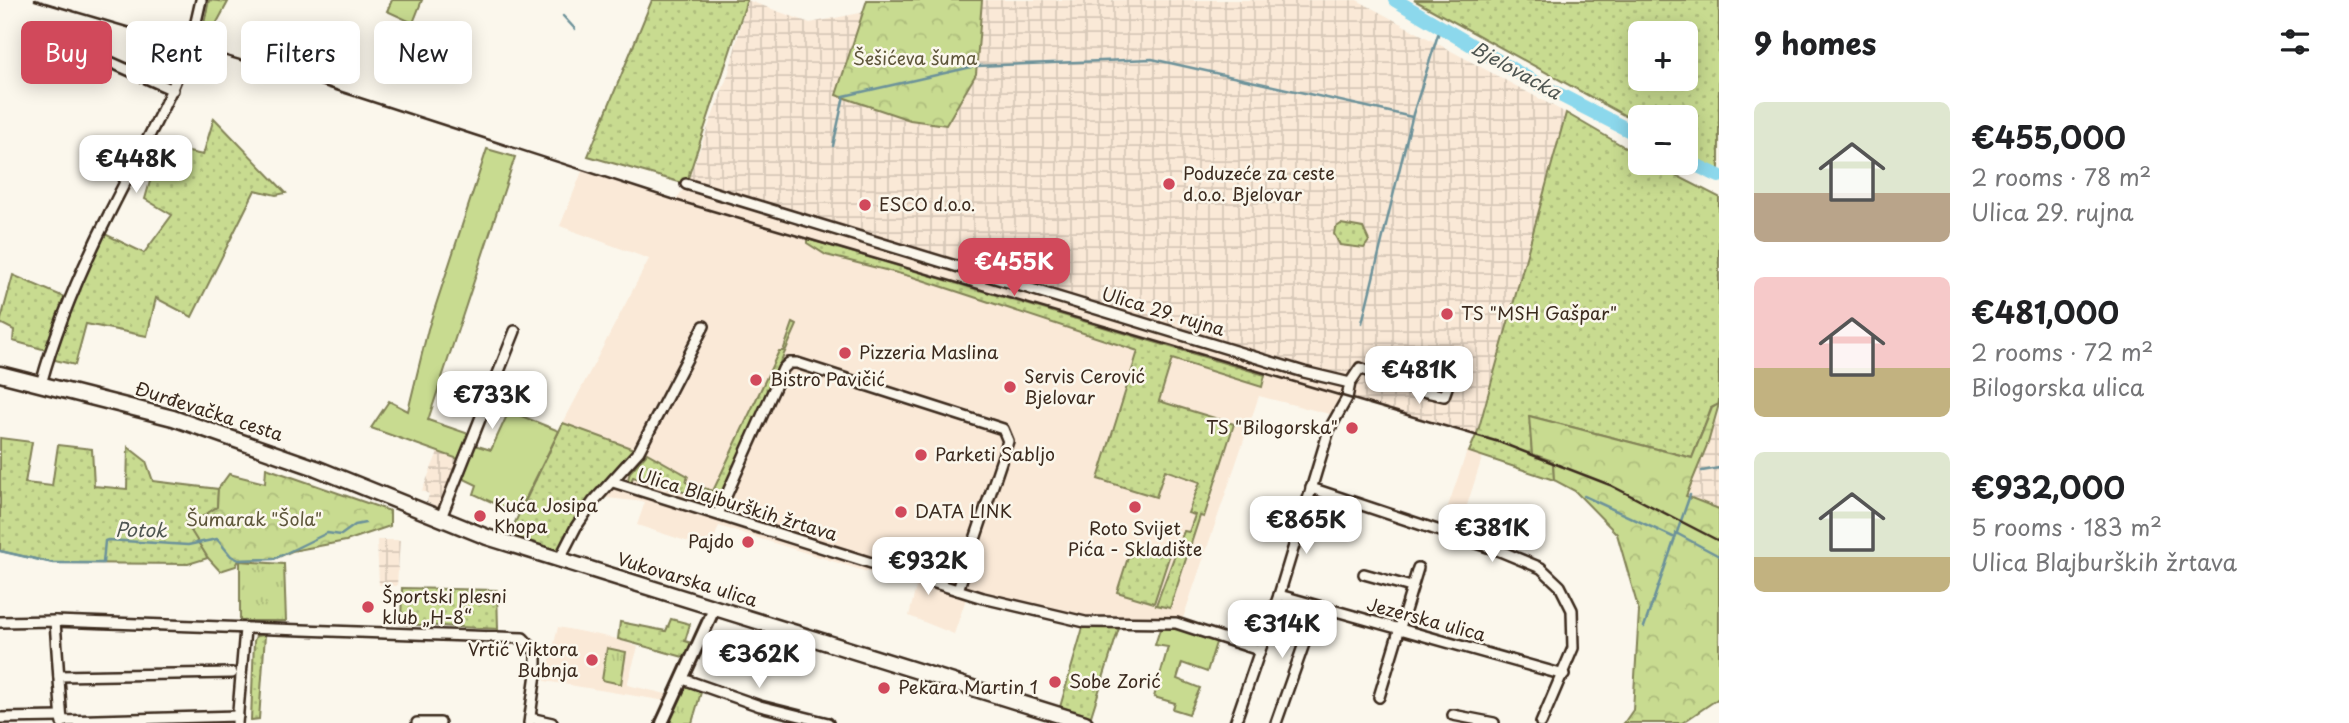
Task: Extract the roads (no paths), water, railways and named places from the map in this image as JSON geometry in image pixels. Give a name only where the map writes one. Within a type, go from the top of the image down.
[{"type":"main road","name":"Đurđevačka cesta","points":[[0,374],[173,418],[316,468],[401,504]]},
{"type":"main road","name":"Vukovarska ulica","points":[[401,504],[559,560],[1085,723]]},
{"type":"street","points":[[41,384],[49,354],[105,222],[173,90],[193,40],[201,0]]},
{"type":"street","points":[[112,63],[173,90]]},
{"type":"street","name":"Ulica 29. rujna","points":[[686,184],[1304,372],[1350,383]]},
{"type":"street","points":[[559,560],[579,522],[639,451],[704,326]]},
{"type":"street","points":[[440,520],[515,331]]},
{"type":"street","points":[[718,514],[783,369],[789,363],[797,363],[1003,429],[1008,441],[958,590]]},
{"type":"street","points":[[1235,723],[1279,595],[1329,430],[1347,398],[1350,383],[1360,368],[1410,388],[1444,396],[1450,379]]},
{"type":"street","name":"Ulica Blajburških žrtava","points":[[612,482],[958,590],[1085,622],[1176,623],[1259,650]]},
{"type":"street","points":[[1311,488],[1432,527],[1541,568],[1560,586],[1572,610],[1573,648],[1564,675],[1541,723]]},
{"type":"street","points":[[1379,697],[1418,568]]},
{"type":"street","points":[[1364,574],[1411,587]]},
{"type":"street","name":"Jezerska ulica","points":[[1279,595],[1564,675]]},
{"type":"street","points":[[1276,723],[1317,607]]},
{"type":"street","points":[[662,723],[714,609]]},
{"type":"street","points":[[55,621],[62,720]]},
{"type":"street","points":[[0,622],[55,621],[472,634],[523,638],[536,652],[536,674],[529,721],[552,723]]},
{"type":"street","points":[[0,718],[238,719],[245,629]]},
{"type":"street","points":[[59,676],[232,673]]},
{"type":"street","points":[[683,679],[760,706],[828,723]]},
{"type":"street","points":[[1453,715],[1494,723]]},
{"type":"street","points":[[417,723],[440,723]]},
{"type":"waterway","name":"Bjelovacka","points":[[1395,0],[1529,79],[1628,130]]},
{"type":"waterway","points":[[563,16],[575,29]]},
{"type":"waterway","points":[[1362,323],[1413,114],[1441,25]]},
{"type":"waterway","points":[[833,146],[844,96],[976,66],[1152,59],[1412,117]]},
{"type":"waterway","name":"Bjelovacka","points":[[1698,166],[1719,176]]},
{"type":"waterway","points":[[1702,471],[1719,468]]},
{"type":"waterway","points":[[1644,627],[1690,495]]},
{"type":"waterway","points":[[1584,496],[1673,537]]},
{"type":"waterway","name":"Potok","points":[[0,551],[53,563],[103,563],[105,541],[108,540],[188,545],[217,539],[231,556],[239,560],[274,559],[327,533],[341,535],[355,525],[365,523]]},
{"type":"waterway","points":[[1676,533],[1719,556]]},
{"type":"railway","points":[[35,0],[271,69],[672,199],[1499,442],[1610,485],[1719,541]]},
{"type":"place","name":"Poduzeće za ceste d.o.o. Bjelovar","points":[[1169,184]]},
{"type":"place","name":"ESCO d.o.o.","points":[[865,205]]},
{"type":"place","name":"TS \"MSH Gašpar\"","points":[[1447,314]]},
{"type":"place","name":"Pizzeria Maslina","points":[[845,353]]},
{"type":"place","name":"Bistro Pavičić","points":[[756,380]]},
{"type":"place","name":"Servis Cerović Bjelovar","points":[[1010,387]]},
{"type":"place","name":"TS \"Bilogorska\"","points":[[1352,428]]},
{"type":"place","name":"Parketi Sabljo","points":[[921,455]]},
{"type":"place","name":"Roto Svijet Pića - Skladište","points":[[1135,507]]},
{"type":"place","name":"DATA LINK","points":[[901,512]]},
{"type":"place","name":"Kuća Josipa Khopa","points":[[480,516]]},
{"type":"place","name":"Pajdo","points":[[748,542]]},
{"type":"place","name":"Športski plesni klub „H-8“","points":[[368,607]]},
{"type":"place","name":"Vrtić Viktora Bubnja","points":[[592,660]]},
{"type":"place","name":"Sobe Zorić","points":[[1055,682]]},
{"type":"place","name":"Pekara Martin 1","points":[[884,688]]},
{"type":"park label","name":"Šešićeva šuma","points":[[915,59]]},
{"type":"park label","name":"Šumarak \"Šola\"","points":[[254,520]]}]
